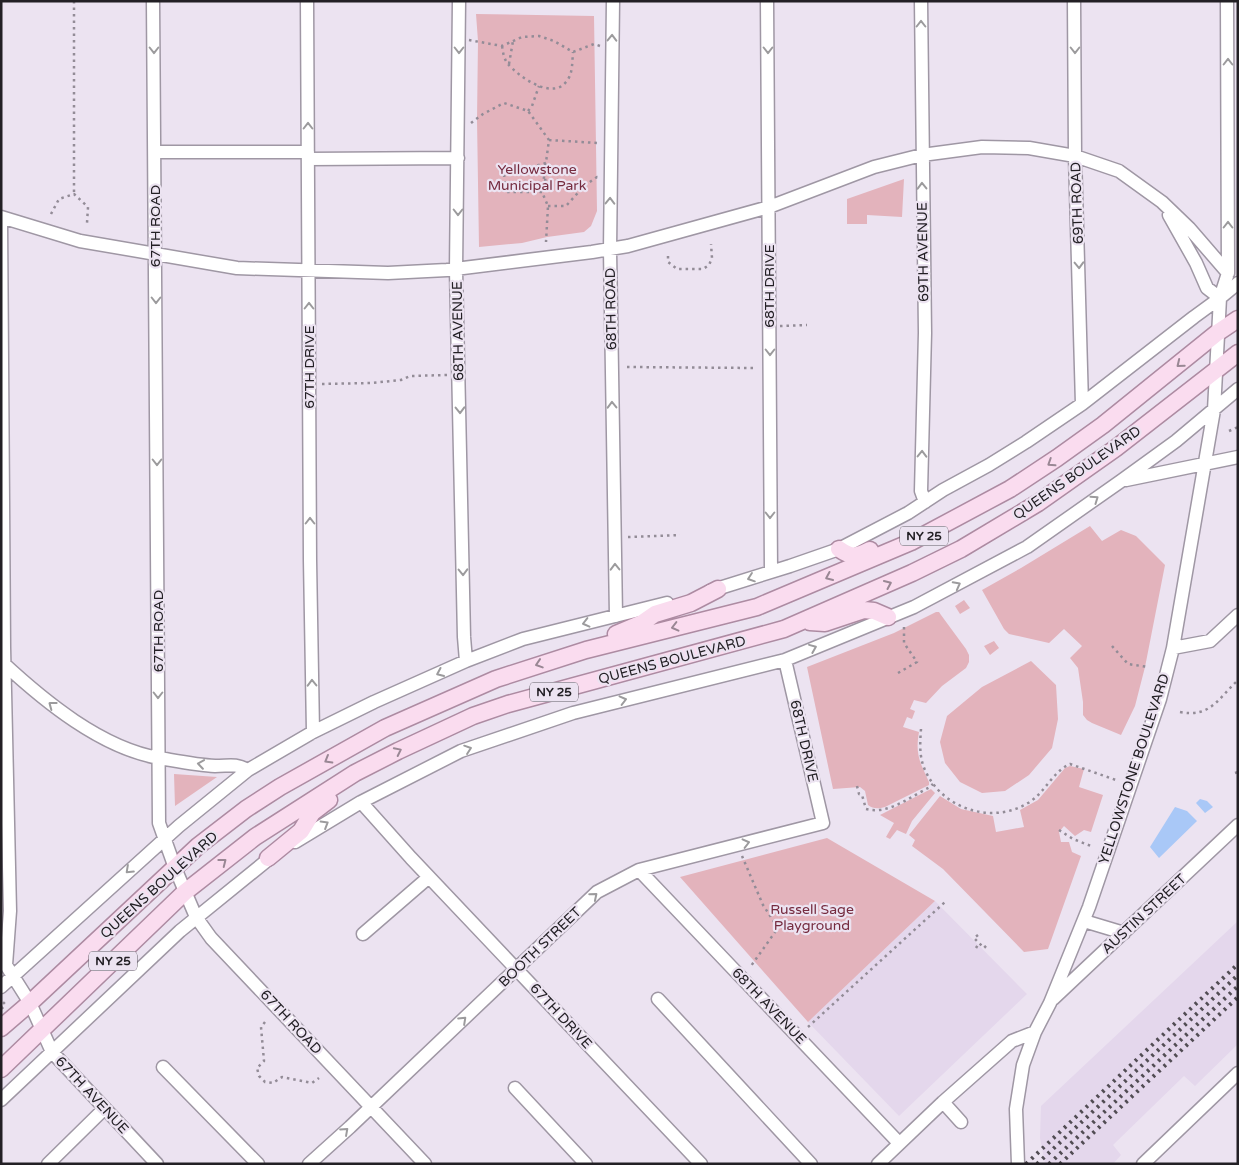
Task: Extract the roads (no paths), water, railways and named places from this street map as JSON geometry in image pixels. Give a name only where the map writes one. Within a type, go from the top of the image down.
[{"type":"main road","name":"QUEENS BOULEVARD","points":[[1,1028],[30,1004],[198,846],[246,809],[280,787],[385,728],[496,679],[586,650],[757,607],[910,542],[1010,489],[1057,458],[1103,425],[1238,319]]},
{"type":"main road","name":"QUEENS BOULEVARD","points":[[1,1069],[185,892],[255,837],[355,773],[473,716],[784,629],[912,573],[961,549],[1038,504],[1116,448],[1216,368],[1238,353]]},
{"type":"main road","points":[[839,549],[854,556],[886,544],[906,543]]},
{"type":"main road","points":[[586,650],[610,636],[642,623],[655,614],[691,603],[718,589]]},
{"type":"main road","points":[[803,621],[825,623],[864,610],[874,611],[888,617]]},
{"type":"main road","points":[[268,858],[301,831],[312,813],[334,796],[355,773]]},
{"type":"street","name":"67TH ROAD","points":[[154,1],[159,823],[175,868],[196,917],[211,938],[425,1164]]},
{"type":"street","name":"67TH DRIVE","points":[[307,1],[313,732]]},
{"type":"street","name":"68TH AVENUE","points":[[459,1],[456,270],[466,661]]},
{"type":"street","name":"68TH ROAD","points":[[613,1],[610,250],[616,616]]},
{"type":"street","name":"68TH DRIVE","points":[[768,1],[770,571]]},
{"type":"street","name":"69TH AVENUE","points":[[921,1],[925,333],[921,491],[925,502]]},
{"type":"street","name":"69TH ROAD","points":[[1074,1],[1075,156],[1082,404]]},
{"type":"street","name":"YELLOWSTONE BOULEVARD","points":[[1018,1164],[1017,1107],[1023,1065],[1035,1032],[1050,1003],[1084,921],[1160,700],[1173,648],[1214,410],[1220,298],[1228,273],[1228,1]]},
{"type":"street","points":[[1,218],[80,241],[237,268],[309,272],[388,273],[456,270],[610,250],[769,207],[874,167],[922,154],[982,147],[1029,148],[1075,156],[1119,171],[1162,202],[1189,228],[1228,273]]},
{"type":"street","points":[[154,152],[458,158]]},
{"type":"street","points":[[1162,202],[1196,263],[1207,288],[1220,298]]},
{"type":"street","name":"67TH AVENUE","points":[[1,218],[6,965],[14,975],[30,1004],[52,1052],[157,1164]]},
{"type":"street","points":[[1,987],[165,837],[248,770],[313,732],[374,702],[466,661],[524,639],[718,589],[839,549],[908,513],[997,460],[1082,404],[1238,283]]},
{"type":"street","name":"QUEENS BOULEVARD","points":[[1,1100],[196,917],[268,858],[361,802],[461,751],[573,713],[785,660],[942,593],[1027,547],[1122,481],[1186,433],[1238,389]]},
{"type":"street","name":"QUEENS BOULEVARD","points":[[1122,481],[1238,457]]},
{"type":"street","points":[[1173,648],[1210,641],[1238,615]]},
{"type":"street","name":"68TH DRIVE","points":[[785,660],[823,823]]},
{"type":"street","points":[[3,663],[31,689],[74,721],[132,752],[215,766],[238,765],[248,770]]},
{"type":"street","name":"67TH DRIVE","points":[[361,802],[429,877],[701,1164]]},
{"type":"street","name":"BOOTH STREET","points":[[309,1164],[517,970],[597,892],[639,870],[823,823]]},
{"type":"street","name":"AUSTIN STREET","points":[[1050,1003],[1238,825]]},
{"type":"street","name":"68TH AVENUE","points":[[639,870],[899,1143]]},
{"type":"street","points":[[363,934],[429,877]]},
{"type":"street","points":[[1084,921],[1124,933]]},
{"type":"street","points":[[658,999],[811,1164]]},
{"type":"street","points":[[878,1164],[943,1102],[1012,1041],[1035,1032]]},
{"type":"street","points":[[164,1066],[258,1164]]},
{"type":"street","points":[[1143,1164],[1238,1073]]},
{"type":"street","points":[[515,1088],[586,1164]]},
{"type":"street","points":[[943,1102],[961,1122]]},
{"type":"street","points":[[48,1164],[104,1109]]},
{"type":"water","points":[[1200,799],[1207,801],[1213,807],[1205,813],[1196,803]]},
{"type":"water","points":[[1175,807],[1187,811],[1197,821],[1159,858],[1150,847]]},
{"type":"railway","points":[[1026,1164],[1238,964]]},
{"type":"railway","points":[[1037,1164],[1238,975]]},
{"type":"railway","points":[[1049,1164],[1238,986]]},
{"type":"railway","points":[[1060,1164],[1238,997]]},
{"type":"park label","name":"Yellowstone Municipal Park","points":[[537,177]]},
{"type":"park label","name":"Russell Sage Playground","points":[[812,918]]}]
